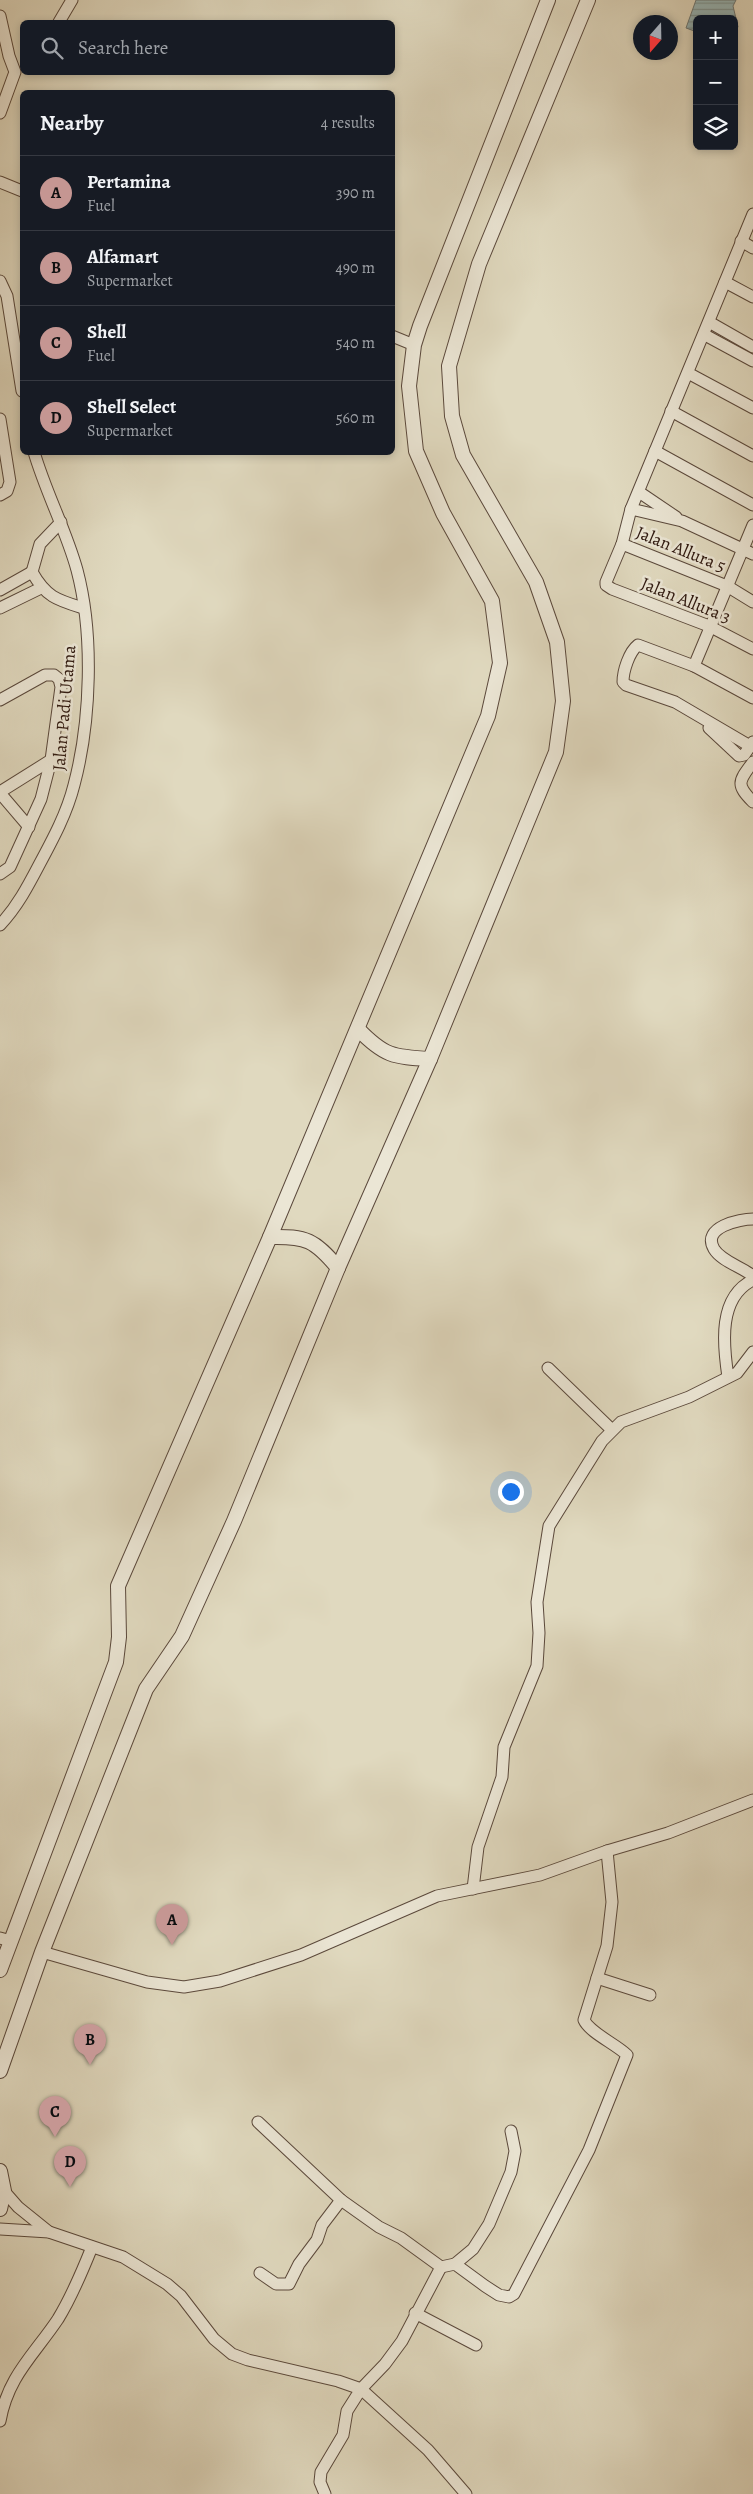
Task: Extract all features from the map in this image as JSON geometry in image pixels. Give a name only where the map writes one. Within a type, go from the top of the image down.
[{"type":"street","points":[[61,20],[72,0]]},
{"type":"street","points":[[0,1970],[6,1939],[116,1662],[119,1637],[118,1586],[270,1237],[488,716],[500,662],[492,601],[444,513],[416,451],[409,386],[414,345],[448,249],[548,0]]},
{"type":"street","points":[[0,2071],[3,2056],[42,1952],[146,1689],[182,1636],[234,1521],[338,1268],[430,1059],[556,752],[563,701],[557,642],[536,582],[463,456],[452,416],[449,366],[479,264],[588,0]]},
{"type":"street","points":[[0,16],[9,56],[19,70],[0,113]]},
{"type":"street","points":[[0,182],[20,190]]},
{"type":"street","points":[[622,544],[631,509],[671,410],[705,335],[753,214]]},
{"type":"street","points":[[741,241],[753,248]]},
{"type":"street","points":[[0,281],[7,296],[20,378]]},
{"type":"street","points":[[725,282],[753,297]]},
{"type":"street","points":[[709,322],[753,347]]},
{"type":"street","points":[[705,335],[753,361]]},
{"type":"street","points":[[395,337],[414,345]]},
{"type":"street","points":[[688,373],[753,408]]},
{"type":"street","points":[[671,410],[753,456]]},
{"type":"street","points":[[0,419],[10,482],[3,493]]},
{"type":"street","points":[[655,451],[753,505]]},
{"type":"street","name":"Jalan Padi Utama","points":[[0,925],[14,910],[52,843],[74,785],[82,739],[88,662],[88,643],[77,571],[61,522],[35,455]]},
{"type":"street","points":[[639,492],[682,521],[753,554]]},
{"type":"street","points":[[631,509],[682,521]]},
{"type":"street","points":[[0,590],[32,572],[40,544],[61,522]]},
{"type":"street","points":[[694,666],[709,626],[753,525]]},
{"type":"street","name":"Jalan Allura 3","points":[[622,544],[607,578],[606,585],[709,626],[753,649]]},
{"type":"street","name":"Jalan Allura 5","points":[[622,544],[727,586],[753,602]]},
{"type":"street","points":[[32,572],[41,588],[56,599],[83,608]]},
{"type":"street","points":[[0,608],[41,588]]},
{"type":"street","points":[[751,744],[744,755],[739,756],[698,718],[674,702],[626,685],[623,682],[623,676],[632,652],[638,645],[694,666],[753,698]]},
{"type":"street","points":[[0,700],[45,675],[54,675],[59,679],[61,688],[51,760],[41,798],[10,867],[0,874]]},
{"type":"street","points":[[29,827],[0,792],[51,760]]},
{"type":"street","points":[[753,762],[742,776],[740,784],[742,791],[753,802]]},
{"type":"street","points":[[358,1029],[376,1047],[398,1057],[430,1059]]},
{"type":"street","points":[[753,1219],[728,1222],[718,1229],[712,1242],[714,1249],[721,1256],[753,1276]]},
{"type":"street","points":[[270,1237],[296,1236],[310,1241],[322,1248],[338,1268]]},
{"type":"street","points":[[728,1377],[724,1351],[729,1308],[736,1291],[753,1280]]},
{"type":"street","points":[[473,1889],[478,1847],[502,1777],[504,1746],[537,1666],[539,1640],[537,1602],[549,1526],[602,1441],[621,1422],[635,1415],[689,1397],[728,1377],[743,1367],[753,1352]]},
{"type":"street","points":[[548,1368],[612,1430]]},
{"type":"street","points":[[42,1952],[148,1982],[177,1987],[220,1981],[280,1962],[438,1896],[540,1875],[607,1851],[668,1833],[753,1800]]},
{"type":"street","points":[[455,2264],[499,2295],[509,2297],[514,2294],[588,2150],[627,2055],[619,2047],[590,2028],[584,2020],[606,1946],[612,1902],[607,1851]]},
{"type":"street","points":[[598,1978],[650,1995]]},
{"type":"street","points":[[258,2122],[341,2200],[378,2226],[401,2238],[441,2267],[455,2264],[473,2249],[489,2224],[508,2179],[515,2151],[511,2131]]},
{"type":"street","points":[[0,2171],[4,2192],[0,2209]]},
{"type":"street","points":[[4,2192],[18,2207],[49,2232]]},
{"type":"street","points":[[260,2272],[276,2284],[289,2284],[299,2264],[317,2240],[322,2225],[341,2200]]},
{"type":"street","points":[[0,2228],[49,2232],[122,2257],[167,2284],[181,2296],[214,2339],[232,2354],[248,2360],[338,2381],[362,2389],[428,2450],[466,2494]]},
{"type":"street","points":[[0,2421],[12,2381],[59,2318],[77,2284],[92,2246]]},
{"type":"street","points":[[325,2494],[320,2482],[321,2472],[341,2439],[345,2416],[362,2389],[385,2364],[402,2341],[415,2313],[441,2267]]},
{"type":"street","points":[[415,2313],[476,2345]]},
{"type":"water","points":[[696,0],[736,0],[733,6],[735,15],[693,15],[693,31],[686,28]]},
{"type":"place","name":"Pertamina","points":[[172,1945]]},
{"type":"place","name":"Alfamart","points":[[90,2065]]},
{"type":"place","name":"Shell","points":[[55,2137]]},
{"type":"place","name":"Shell Select","points":[[70,2187]]}]
